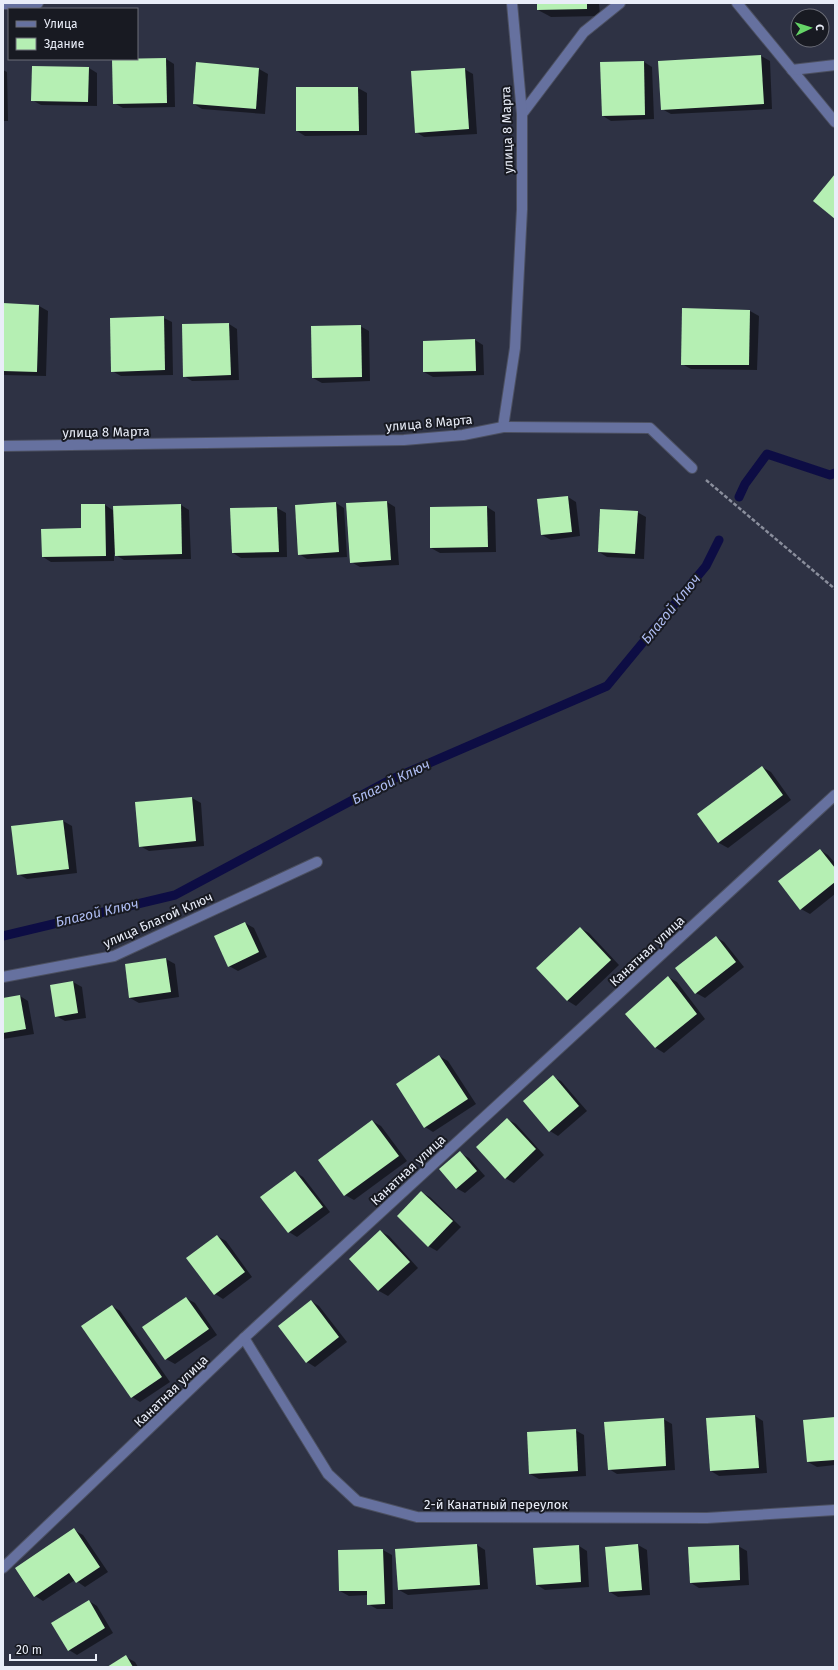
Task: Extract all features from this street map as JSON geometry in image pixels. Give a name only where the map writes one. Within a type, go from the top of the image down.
[{"type":"street","points":[[3,4],[38,3]]},
{"type":"street","name":"улица 8 Марта","points":[[3,446],[404,440],[463,436],[503,427],[515,348],[522,210],[522,114],[512,3]]},
{"type":"street","points":[[522,114],[584,32],[620,3]]},
{"type":"street","points":[[737,3],[835,122]]},
{"type":"street","points":[[792,70],[835,65]]},
{"type":"street","points":[[503,427],[650,428],[692,468]]},
{"type":"street","name":"Канатная улица","points":[[3,1568],[244,1338],[835,795]]},
{"type":"street","name":"улица Благой Ключ","points":[[3,977],[114,956],[317,862]]},
{"type":"street","name":"2-й Канатный переулок","points":[[244,1338],[328,1474],[358,1501],[417,1516],[707,1518],[835,1510]]},
{"type":"path","points":[[692,468],[835,589]]},
{"type":"building","points":[[537,3],[587,3],[587,9],[537,10]]},
{"type":"building","points":[[761,55],[764,104],[661,110],[658,61]]},
{"type":"building","points":[[166,58],[167,103],[113,104],[112,60],[138,60],[138,59]]},
{"type":"building","points":[[644,61],[645,115],[602,116],[600,62]]},
{"type":"building","points":[[196,62],[259,68],[256,109],[193,104]]},
{"type":"building","points":[[32,66],[89,67],[88,102],[31,101]]},
{"type":"building","points":[[465,68],[469,129],[415,133],[411,71]]},
{"type":"building","points":[[296,87],[358,87],[359,131],[296,131]]},
{"type":"building","points":[[835,174],[835,219],[813,201]]},
{"type":"building","points":[[3,303],[39,305],[37,372],[3,371]]},
{"type":"building","points":[[682,308],[750,310],[749,365],[681,365]]},
{"type":"building","points":[[164,316],[165,370],[111,372],[110,318]]},
{"type":"building","points":[[229,323],[231,375],[183,377],[182,324]]},
{"type":"building","points":[[361,325],[362,377],[312,378],[311,326]]},
{"type":"building","points":[[475,339],[476,371],[423,372],[423,341]]},
{"type":"building","points":[[568,496],[572,532],[541,535],[537,499]]},
{"type":"building","points":[[387,501],[391,560],[350,563],[346,503]]},
{"type":"building","points":[[336,502],[339,552],[298,555],[295,505]]},
{"type":"building","points":[[81,504],[105,504],[106,556],[42,557],[41,529],[81,528]]},
{"type":"building","points":[[181,504],[182,554],[115,556],[113,506]]},
{"type":"building","points":[[487,506],[488,547],[430,548],[430,507]]},
{"type":"building","points":[[277,507],[279,552],[232,553],[230,508]]},
{"type":"building","points":[[600,509],[638,511],[635,554],[598,552]]},
{"type":"building","points":[[762,766],[783,795],[718,843],[697,814]]},
{"type":"building","points":[[192,797],[196,841],[139,847],[135,802]]},
{"type":"building","points":[[63,820],[69,869],[17,875],[11,826]]},
{"type":"building","points":[[820,849],[835,868],[835,882],[800,910],[778,881]]},
{"type":"building","points":[[245,922],[259,952],[228,967],[214,936]]},
{"type":"building","points":[[580,927],[611,960],[567,1001],[536,968]]},
{"type":"building","points":[[716,936],[736,962],[695,994],[675,968]]},
{"type":"building","points":[[166,958],[171,992],[129,998],[125,964]]},
{"type":"building","points":[[668,976],[697,1014],[655,1048],[625,1014]]},
{"type":"building","points":[[73,981],[78,1013],[55,1017],[50,985]]},
{"type":"building","points":[[20,995],[26,1029],[3,1033],[3,998]]},
{"type":"building","points":[[439,1055],[468,1099],[424,1128],[396,1084]]},
{"type":"building","points":[[553,1075],[579,1106],[549,1132],[523,1101]]},
{"type":"building","points":[[507,1118],[536,1149],[505,1179],[476,1147]]},
{"type":"building","points":[[372,1120],[399,1156],[344,1196],[318,1160]]},
{"type":"building","points":[[460,1151],[477,1171],[456,1189],[439,1169]]},
{"type":"building","points":[[295,1171],[323,1207],[288,1233],[260,1197]]},
{"type":"building","points":[[421,1191],[453,1221],[428,1247],[397,1216]]},
{"type":"building","points":[[380,1230],[410,1262],[378,1291],[349,1259]]},
{"type":"building","points":[[217,1235],[245,1272],[214,1295],[186,1258]]},
{"type":"building","points":[[186,1297],[209,1329],[165,1360],[142,1327]]},
{"type":"building","points":[[311,1300],[339,1337],[306,1363],[278,1326]]},
{"type":"building","points":[[112,1305],[162,1377],[131,1398],[81,1326]]},
{"type":"building","points":[[755,1415],[759,1468],[710,1471],[706,1418]]},
{"type":"building","points":[[835,1417],[835,1460],[807,1462],[803,1420]]},
{"type":"building","points":[[664,1418],[666,1466],[608,1470],[604,1422]]},
{"type":"building","points":[[576,1429],[578,1471],[529,1474],[527,1432]]},
{"type":"building","points":[[74,1528],[100,1567],[76,1583],[69,1573],[34,1597],[15,1568]]},
{"type":"building","points":[[477,1544],[480,1585],[398,1590],[395,1549]]},
{"type":"building","points":[[638,1544],[642,1590],[609,1592],[605,1547]]},
{"type":"building","points":[[579,1545],[581,1582],[536,1585],[533,1548]]},
{"type":"building","points":[[739,1545],[740,1580],[690,1583],[688,1547]]},
{"type":"building","points":[[383,1549],[385,1604],[367,1605],[367,1591],[339,1591],[338,1550]]},
{"type":"building","points":[[89,1600],[105,1628],[68,1651],[51,1623]]},
{"type":"building","points":[[126,1655],[133,1667],[107,1667]]},
{"type":"waterway","name":"Благой Ключ","points":[[739,497],[745,484],[767,454],[830,475],[835,473]]},
{"type":"waterway","name":"Благой Ключ","points":[[3,936],[175,895],[390,780],[607,686],[706,566],[719,540]]}]
